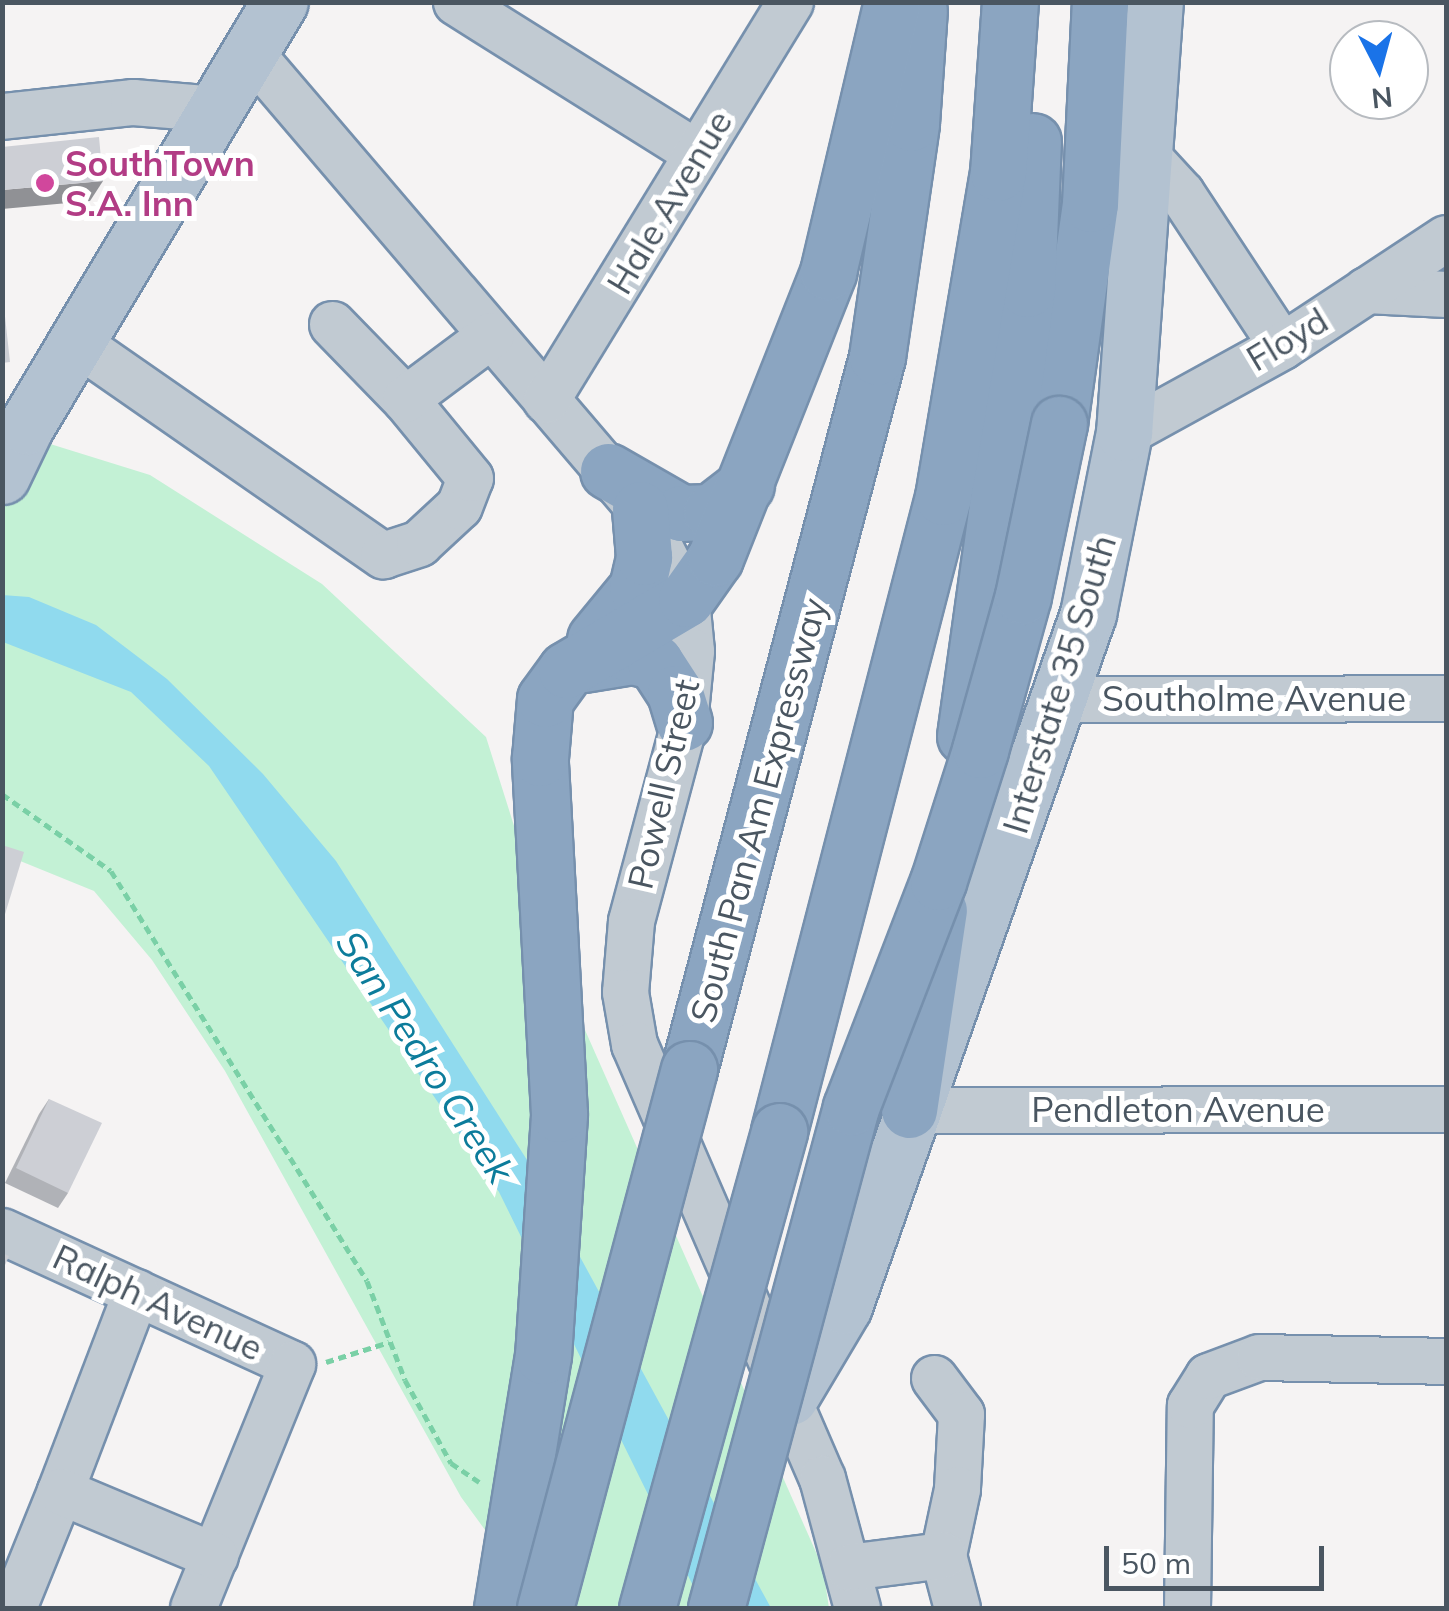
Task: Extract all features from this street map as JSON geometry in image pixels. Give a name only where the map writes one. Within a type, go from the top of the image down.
[{"type":"highway","points":[[566,670],[686,599],[715,558],[832,256],[892,2]]},
{"type":"highway","name":"South Pan Am Expressway","points":[[545,1608],[877,358],[906,162],[919,2]]},
{"type":"highway","points":[[647,1608],[778,1131],[943,498],[998,173],[1010,2]]},
{"type":"highway","points":[[909,1110],[1028,289],[1034,124],[1022,2]]},
{"type":"highway","points":[[716,1608],[851,1108],[938,882],[1023,596],[1059,424],[1090,204],[1100,2]]},
{"type":"highway","points":[[624,490],[681,512],[711,512],[746,485]]},
{"type":"highway","points":[[502,1608],[550,1283],[559,1114],[553,915],[540,721],[545,699],[566,670],[637,588],[644,558],[624,490]]},
{"type":"highway","points":[[566,670],[602,658],[655,662],[676,692],[684,723]]},
{"type":"main road","points":[[2,476],[26,426],[280,2]]},
{"type":"main road","name":"Interstate 35 South","points":[[790,1397],[844,1306],[909,1110],[1062,699],[1088,614],[1124,433],[1155,2]]},
{"type":"street","points":[[456,2],[697,153]]},
{"type":"street","name":"Hale Avenue","points":[[546,400],[790,2]]},
{"type":"street","name":"Powell Street","points":[[250,51],[624,490],[686,599],[691,651],[684,723],[631,921],[625,992],[634,1044],[790,1397],[853,1588]]},
{"type":"street","points":[[2,116],[134,102],[216,109]]},
{"type":"street","points":[[1146,155],[1180,194],[1282,346]]},
{"type":"street","name":"Floyd","points":[[1124,433],[1282,346],[1446,238]]},
{"type":"street","points":[[1366,290],[1446,294]]},
{"type":"street","points":[[76,342],[384,555],[419,543],[460,506],[470,478],[405,399],[332,324]]},
{"type":"street","points":[[405,399],[491,335]]},
{"type":"street","name":"Southolme Avenue","points":[[1062,699],[1446,698]]},
{"type":"street","name":"Pendleton Avenue","points":[[909,1110],[1446,1109]]},
{"type":"street","name":"Ralph Avenue","points":[[2,1231],[292,1364],[193,1608]]},
{"type":"street","points":[[14,1605],[136,1292]]},
{"type":"street","points":[[1187,1608],[1190,1405],[1208,1376],[1259,1357],[1446,1361]]},
{"type":"street","points":[[934,1378],[960,1414],[957,1489],[943,1554],[957,1608]]},
{"type":"street","points":[[60,1490],[215,1556]]},
{"type":"street","points":[[853,1588],[943,1554]]},
{"type":"path","points":[[2,794],[111,871],[367,1282],[389,1342],[450,1464],[487,1494]]},
{"type":"path","points":[[292,1364],[346,1360],[389,1342]]},
{"type":"green space","points":[[2,429],[150,475],[322,584],[486,737],[562,978],[823,1568],[829,1608],[542,1608],[461,1497],[225,1071],[152,960],[94,891],[3,854]]},
{"type":"water","name":"San Pedro Creek","points":[[2,595],[29,597],[96,625],[167,679],[263,774],[336,861],[529,1163],[771,1608],[704,1608],[499,1192],[209,766],[131,692],[3,642]]},
{"type":"building","points":[[99,137],[103,181],[2,190],[2,147]]},
{"type":"building","points":[[2,289],[10,362],[2,363]]},
{"type":"building","points":[[2,845],[24,852],[2,924]]},
{"type":"building","points":[[49,1099],[102,1123],[68,1193],[16,1168]]},
{"type":"building","points":[[2,1253],[9,1256],[2,1272]]},
{"type":"place","name":"SouthTown S.A. Inn","points":[[45,183]]}]
